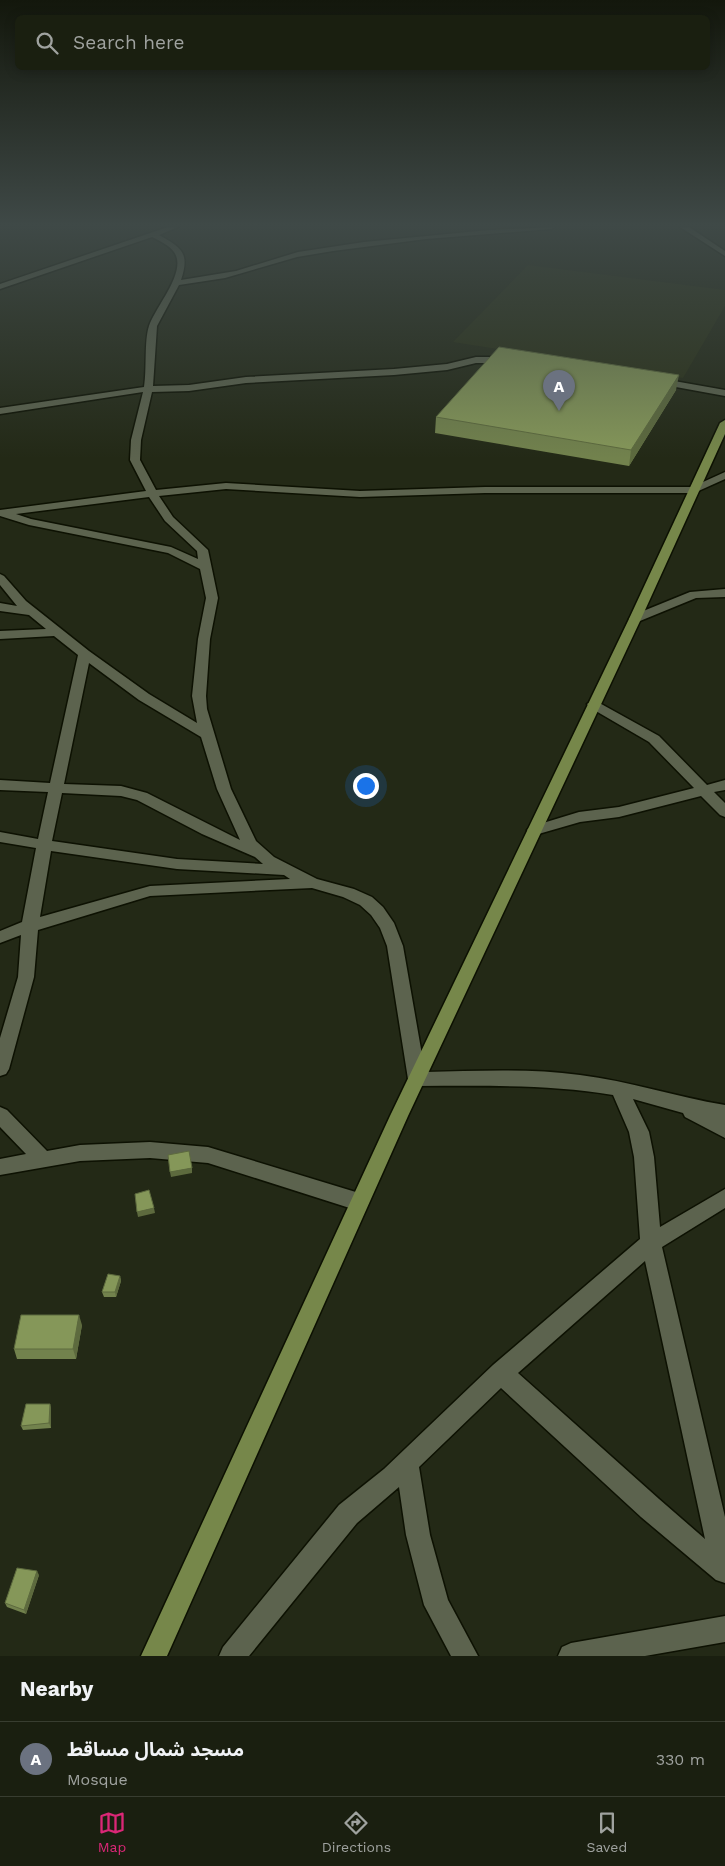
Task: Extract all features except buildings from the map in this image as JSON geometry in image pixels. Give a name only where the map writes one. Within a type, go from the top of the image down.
[{"type":"highway","points":[[154,1656],[359,1202],[725,423]]},
{"type":"street","points":[[165,304],[153,326],[148,390],[136,440],[135,460],[152,493],[169,518],[202,550],[212,598],[204,639],[199,696],[200,709],[224,790],[250,844],[258,853]]},
{"type":"street","points":[[0,411],[148,390],[190,388],[246,380],[394,372],[447,367],[476,360],[518,360]]},
{"type":"street","points":[[645,379],[725,393]]},
{"type":"street","points":[[1,513],[152,493],[226,486],[360,494],[485,490],[694,490],[725,475]]},
{"type":"street","points":[[1,513],[28,522],[164,548],[206,567]]},
{"type":"street","points":[[0,578],[22,604],[86,654],[144,697],[208,735]]},
{"type":"street","points":[[634,619],[694,595],[725,593]]},
{"type":"street","points":[[0,607],[32,612]]},
{"type":"street","points":[[0,635],[58,632]]},
{"type":"street","points":[[0,1069],[26,977],[30,926],[44,845],[86,654]]},
{"type":"street","points":[[594,704],[654,739],[725,812]]},
{"type":"street","points":[[0,785],[121,791],[140,795],[153,800],[212,833],[258,853],[312,883],[348,893],[366,901],[377,911],[388,926],[396,946],[417,1079],[522,1078],[578,1082],[619,1088],[680,1105],[725,1113]]},
{"type":"street","points":[[534,830],[579,817],[618,812],[725,786]]},
{"type":"street","points":[[0,837],[44,845],[243,870],[288,870]]},
{"type":"street","points":[[0,937],[30,926],[150,891],[312,883]]},
{"type":"street","points":[[619,1088],[639,1132],[644,1157],[651,1243],[725,1571]]},
{"type":"street","points":[[680,1105],[725,1130]]},
{"type":"street","points":[[0,1115],[43,1160]]},
{"type":"street","points":[[0,1167],[80,1153],[150,1150],[208,1155],[359,1202]]},
{"type":"street","points":[[232,1656],[348,1514],[407,1463],[501,1373],[651,1243],[725,1198]]},
{"type":"street","points":[[501,1373],[650,1508],[725,1571]]},
{"type":"street","points":[[407,1463],[418,1535],[436,1604],[465,1656]]},
{"type":"street","points":[[570,1656],[725,1629]]},
{"type":"shaded area","points":[[490,304],[725,304],[683,378],[453,342]]},
{"type":"place","name":"مسجد شمال مساقط","points":[[559,411]]}]
